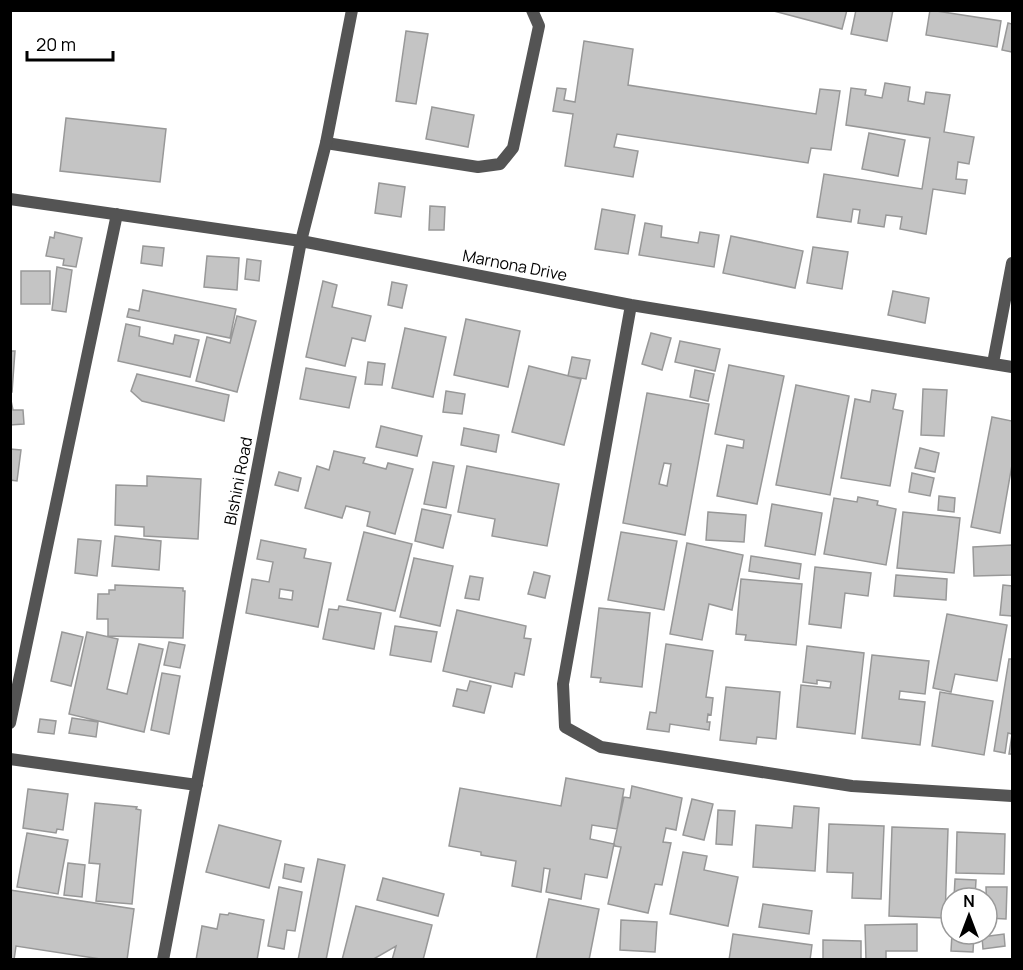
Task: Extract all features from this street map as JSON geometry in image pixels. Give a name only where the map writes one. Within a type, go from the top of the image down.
[{"type":"street","name":"BIshini Road","points":[[163,960],[302,241],[326,143],[352,10]]},
{"type":"street","points":[[326,143],[478,167],[500,164],[513,148],[539,26],[532,10]]},
{"type":"street","name":"Marnona Drive","points":[[10,199],[302,241],[632,305],[1012,367]]},
{"type":"street","points":[[10,723],[117,214]]},
{"type":"street","points":[[993,363],[1012,263]]},
{"type":"street","points":[[632,305],[563,684],[565,727],[601,747],[852,786],[1012,795]]},
{"type":"street","points":[[10,759],[196,785]]},
{"type":"building","points":[[770,10],[847,10],[842,29]]},
{"type":"building","points":[[856,10],[893,10],[887,41],[851,34]]},
{"type":"building","points":[[930,10],[1001,21],[997,47],[926,35]]},
{"type":"building","points":[[1008,23],[1012,24],[1012,52],[1002,50]]},
{"type":"building","points":[[406,31],[428,34],[416,104],[396,101]]},
{"type":"building","points":[[584,41],[633,49],[628,85],[816,114],[820,89],[840,91],[831,150],[811,148],[808,163],[617,134],[614,147],[638,151],[633,177],[565,166],[573,114],[553,111],[557,88],[566,89],[564,100],[575,102]]},
{"type":"building","points":[[885,83],[910,87],[908,101],[924,104],[926,92],[950,95],[944,132],[974,137],[969,164],[958,162],[956,179],[967,180],[965,194],[933,189],[926,234],[900,229],[902,217],[886,215],[884,227],[858,223],[860,210],[853,209],[851,222],[817,217],[824,174],[922,189],[930,138],[846,125],[851,88],[866,90],[865,95],[882,98]]},
{"type":"building","points":[[432,107],[474,115],[468,147],[426,139]]},
{"type":"building","points":[[66,118],[166,129],[160,182],[60,171]]},
{"type":"building","points":[[869,133],[905,140],[898,176],[862,169]]},
{"type":"building","points":[[379,183],[405,187],[401,217],[375,213]]},
{"type":"building","points":[[430,206],[445,207],[444,230],[429,230]]},
{"type":"building","points":[[602,209],[635,215],[628,254],[595,249]]},
{"type":"building","points":[[645,223],[662,226],[661,237],[698,243],[700,232],[719,235],[714,267],[639,255]]},
{"type":"building","points":[[55,232],[82,238],[76,267],[63,265],[64,259],[46,256],[50,237],[54,238]]},
{"type":"building","points":[[731,236],[803,251],[795,288],[723,273]]},
{"type":"building","points":[[143,246],[164,248],[162,266],[141,263]]},
{"type":"building","points":[[813,247],[848,252],[842,289],[807,283]]},
{"type":"building","points":[[207,256],[239,258],[237,290],[204,287]]},
{"type":"building","points":[[247,259],[261,261],[259,281],[245,279]]},
{"type":"building","points":[[57,267],[72,270],[66,312],[52,310]]},
{"type":"building","points":[[21,271],[50,271],[50,304],[21,304]]},
{"type":"building","points":[[323,281],[337,285],[332,307],[371,316],[365,341],[352,338],[345,366],[306,357]]},
{"type":"building","points":[[392,282],[407,285],[402,308],[388,305]]},
{"type":"building","points":[[143,290],[236,309],[230,338],[127,317],[129,309],[139,311]]},
{"type":"building","points":[[893,291],[929,298],[925,323],[888,315]]},
{"type":"building","points":[[237,316],[256,321],[237,392],[196,381],[207,337],[230,343]]},
{"type":"building","points":[[466,319],[520,331],[508,387],[454,375]]},
{"type":"building","points":[[126,324],[140,327],[139,336],[173,344],[175,335],[199,340],[190,377],[118,361]]},
{"type":"building","points":[[405,328],[446,337],[433,397],[392,388]]},
{"type":"building","points":[[651,333],[671,338],[662,370],[642,364]]},
{"type":"building","points":[[680,341],[720,349],[715,371],[675,362]]},
{"type":"building","points":[[10,351],[15,351],[12,392],[10,392]]},
{"type":"building","points":[[572,357],[590,360],[586,379],[568,376]]},
{"type":"building","points":[[368,362],[385,364],[382,385],[365,384]]},
{"type":"building","points":[[729,365],[784,376],[757,504],[717,496],[727,445],[743,448],[744,440],[715,434]]},
{"type":"building","points":[[529,366],[581,379],[564,445],[512,432]]},
{"type":"building","points":[[306,368],[356,377],[349,408],[300,399]]},
{"type":"building","points":[[695,370],[714,374],[708,401],[690,397]]},
{"type":"building","points":[[137,374],[229,395],[224,421],[142,401],[131,391]]},
{"type":"building","points":[[796,385],[849,396],[830,495],[776,485]]},
{"type":"building","points":[[923,389],[947,390],[944,436],[921,435]]},
{"type":"building","points":[[872,390],[896,394],[893,409],[903,411],[890,486],[841,478],[855,399],[870,402]]},
{"type":"building","points":[[446,391],[465,394],[462,414],[443,412]]},
{"type":"building","points":[[647,393],[709,404],[685,535],[623,523]],"holes":[[[664,463],[671,464],[667,486],[659,484]]]},
{"type":"building","points":[[10,396],[13,410],[23,410],[24,424],[10,425]]},
{"type":"building","points":[[992,417],[1012,421],[1012,465],[1000,533],[971,527]]},
{"type":"building","points":[[381,426],[422,436],[417,456],[376,447]]},
{"type":"building","points":[[464,428],[499,435],[496,452],[461,445]]},
{"type":"building","points":[[920,448],[939,453],[935,472],[915,468]]},
{"type":"building","points":[[10,449],[21,450],[17,481],[10,480]]},
{"type":"building","points":[[334,451],[365,458],[363,463],[386,469],[388,463],[413,469],[395,534],[367,526],[370,512],[346,506],[342,518],[305,508],[317,466],[329,470]]},
{"type":"building","points":[[433,462],[454,466],[446,508],[424,504]]},
{"type":"building","points":[[467,466],[559,484],[547,546],[492,536],[495,519],[458,512]]},
{"type":"building","points":[[279,472],[301,478],[298,491],[275,485]]},
{"type":"building","points":[[912,473],[934,478],[930,496],[909,492]]},
{"type":"building","points":[[147,476],[201,479],[198,539],[144,536],[144,527],[115,525],[116,485],[147,486]]},
{"type":"building","points":[[939,496],[955,498],[954,512],[938,510]]},
{"type":"building","points":[[858,497],[878,501],[877,505],[896,509],[886,565],[824,554],[834,498],[857,502]]},
{"type":"building","points":[[772,504],[822,513],[815,555],[765,546]]},
{"type":"building","points":[[422,509],[451,515],[443,548],[415,541]]},
{"type":"building","points":[[708,512],[746,515],[744,542],[706,540]]},
{"type":"building","points":[[903,512],[960,518],[954,573],[897,568]]},
{"type":"building","points":[[364,532],[412,544],[395,611],[347,600]]},
{"type":"building","points":[[621,532],[677,541],[664,610],[608,600]]},
{"type":"building","points":[[115,536],[161,541],[159,570],[112,566]]},
{"type":"building","points":[[78,539],[101,541],[97,576],[75,573]]},
{"type":"building","points":[[261,540],[306,549],[304,558],[331,563],[318,627],[246,613],[252,579],[269,582],[273,562],[257,559]],"holes":[[[280,589],[293,591],[292,600],[279,598]]]},
{"type":"building","points":[[687,543],[743,555],[732,610],[709,604],[702,640],[670,634]]},
{"type":"building","points":[[1012,545],[1012,575],[974,576],[973,547]]},
{"type":"building","points":[[751,556],[801,564],[799,579],[749,571]]},
{"type":"building","points":[[414,558],[453,566],[440,626],[400,617]]},
{"type":"building","points":[[815,567],[871,573],[868,596],[845,593],[841,628],[809,624]]},
{"type":"building","points":[[534,572],[550,576],[545,598],[528,594]]},
{"type":"building","points":[[896,575],[947,579],[946,600],[894,596]]},
{"type":"building","points":[[470,576],[483,578],[479,600],[465,598]]},
{"type":"building","points":[[741,579],[802,584],[796,645],[745,640],[746,635],[736,634]]},
{"type":"building","points":[[115,585],[183,588],[185,591],[183,638],[108,636],[108,619],[97,619],[98,594],[109,594],[109,590],[115,590]]},
{"type":"building","points":[[1003,585],[1012,586],[1012,616],[1000,615]]},
{"type":"building","points":[[339,606],[381,613],[374,649],[323,639],[329,609],[338,610]]},
{"type":"building","points":[[599,608],[650,613],[642,687],[600,682],[601,678],[591,677]]},
{"type":"building","points":[[457,610],[526,626],[524,638],[531,639],[524,675],[515,673],[512,687],[443,671]]},
{"type":"building","points":[[947,614],[1007,625],[997,681],[955,674],[951,692],[933,688]]},
{"type":"building","points":[[395,626],[437,632],[431,662],[390,655]]},
{"type":"building","points":[[62,632],[83,637],[71,686],[51,681]]},
{"type":"building","points":[[87,632],[118,639],[107,689],[127,694],[139,644],[163,649],[144,732],[69,714]]},
{"type":"building","points":[[169,642],[185,645],[180,668],[164,665]]},
{"type":"building","points":[[666,644],[713,651],[706,697],[713,698],[711,715],[708,714],[707,722],[710,722],[709,730],[670,724],[669,732],[647,729],[650,712],[656,713]]},
{"type":"building","points":[[807,646],[864,653],[855,734],[797,727],[801,685],[830,688],[831,682],[817,680],[817,684],[803,682]]},
{"type":"building","points":[[872,655],[929,661],[925,694],[900,691],[899,699],[925,702],[920,745],[862,738]]},
{"type":"building","points":[[1009,659],[1012,659],[1012,734],[1008,733],[1005,753],[994,751]]},
{"type":"building","points":[[162,673],[180,676],[169,734],[151,730]]},
{"type":"building","points":[[470,681],[491,686],[484,713],[453,706],[457,689],[467,691]]},
{"type":"building","points":[[726,687],[780,692],[776,739],[757,737],[756,744],[720,740]]},
{"type":"building","points":[[940,692],[993,701],[984,755],[932,746]]},
{"type":"building","points":[[72,718],[98,722],[96,737],[69,733]]},
{"type":"building","points":[[40,719],[56,721],[54,734],[38,732]]},
{"type":"building","points":[[1012,734],[1012,754],[1009,754]]},
{"type":"building","points":[[566,778],[624,789],[617,829],[592,825],[590,839],[614,844],[607,878],[585,874],[581,899],[546,892],[550,869],[544,868],[541,892],[512,886],[516,861],[449,846],[460,788],[561,806]]},
{"type":"building","points":[[632,786],[682,798],[676,830],[666,828],[663,842],[671,843],[662,885],[655,884],[648,913],[608,904],[621,847],[615,846],[614,843],[624,797],[630,798]]},
{"type":"building","points":[[28,789],[68,794],[63,830],[57,829],[56,833],[23,828]]},
{"type":"building","points":[[692,799],[713,804],[704,840],[683,835]]},
{"type":"building","points":[[95,803],[137,807],[136,809],[141,810],[132,904],[96,901],[100,864],[89,863]]},
{"type":"building","points":[[794,806],[819,808],[815,871],[753,867],[756,825],[792,828]]},
{"type":"building","points":[[718,810],[735,811],[732,845],[716,844]]},
{"type":"building","points":[[829,824],[884,826],[881,899],[852,898],[853,873],[827,872]]},
{"type":"building","points":[[219,825],[281,841],[269,888],[206,872]]},
{"type":"building","points":[[892,827],[948,829],[946,886],[939,886],[939,918],[889,916]]},
{"type":"building","points":[[957,832],[1005,834],[1004,874],[956,873]]},
{"type":"building","points":[[27,833],[68,840],[58,894],[17,887]]},
{"type":"building","points":[[683,852],[707,856],[704,870],[738,877],[728,926],[670,914]]},
{"type":"building","points":[[318,859],[345,865],[326,960],[298,960]]},
{"type":"building","points":[[68,863],[85,865],[82,897],[64,895]]},
{"type":"building","points":[[285,864],[304,868],[301,882],[283,878]]},
{"type":"building","points":[[383,878],[444,894],[438,916],[377,900]]},
{"type":"building","points":[[955,879],[976,880],[976,886],[955,886]]},
{"type":"building","points":[[279,887],[302,892],[295,931],[287,930],[284,949],[268,946]]},
{"type":"building","points":[[999,887],[1007,887],[1006,919],[999,919]]},
{"type":"building","points":[[10,890],[134,909],[127,960],[107,960],[16,946],[14,960],[10,960]]},
{"type":"building","points":[[549,899],[599,909],[589,960],[536,960]]},
{"type":"building","points":[[763,904],[812,911],[809,934],[759,927]]},
{"type":"building","points":[[356,906],[432,925],[423,960],[392,960],[396,946],[372,960],[342,960]]},
{"type":"building","points":[[229,913],[264,920],[257,960],[196,960],[202,926],[217,929],[220,914],[228,915]]},
{"type":"building","points":[[621,920],[657,922],[655,952],[620,950]]},
{"type":"building","points":[[917,924],[917,951],[886,951],[886,960],[866,960],[865,925]]},
{"type":"building","points":[[733,934],[812,945],[810,960],[729,960]]},
{"type":"building","points":[[1004,934],[1005,946],[983,949],[983,946],[999,946],[999,935]]},
{"type":"building","points":[[823,940],[861,941],[861,960],[823,960]]},
{"type":"building","points":[[951,946],[973,946],[973,952],[951,951]]}]
